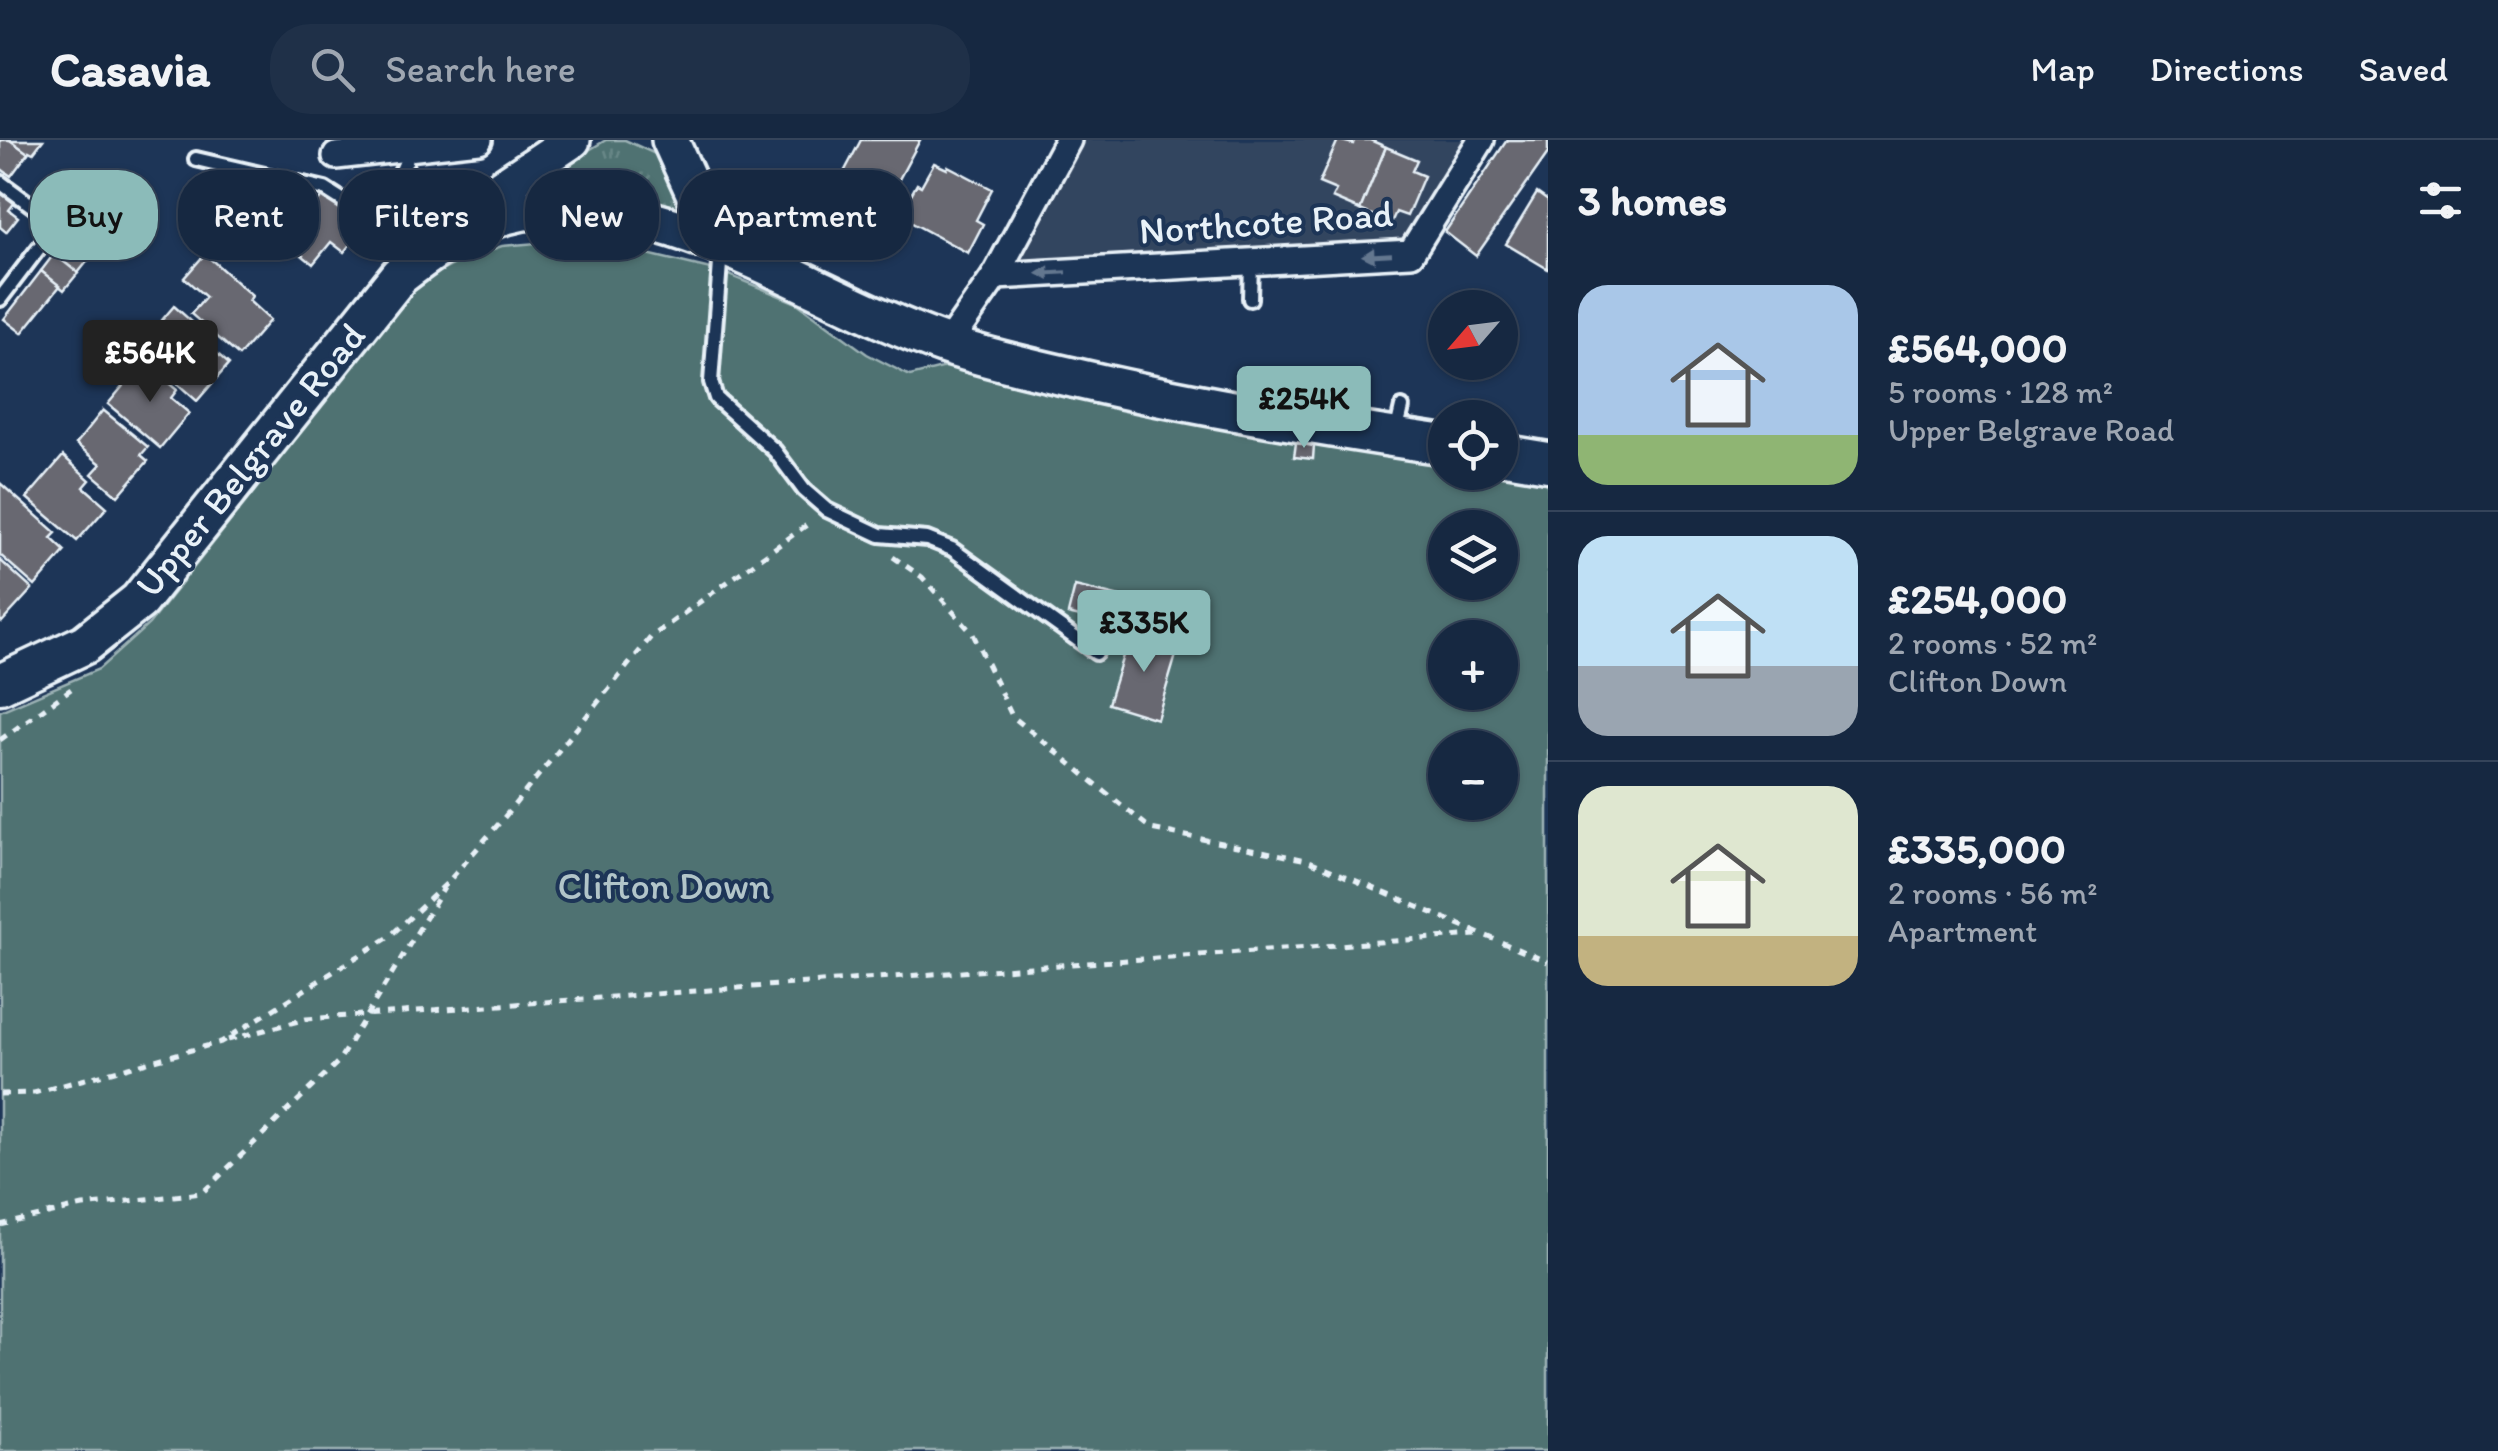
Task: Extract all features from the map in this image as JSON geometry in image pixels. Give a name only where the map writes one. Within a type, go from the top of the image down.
[{"type":"main road","points":[[670,140],[684,170]]},
{"type":"main road","points":[[505,185],[565,141]]},
{"type":"main road","points":[[505,215],[553,208],[621,214],[679,232]]},
{"type":"main road","name":"Upper Belgrave Road","points":[[4,677],[85,644],[139,600],[399,276],[420,260]]},
{"type":"main road","points":[[751,260],[947,345],[1152,396],[1399,422],[1428,436]]},
{"type":"main road","points":[[1518,457],[1548,462]]},
{"type":"street","points":[[335,148],[411,149],[479,140]]},
{"type":"street","points":[[947,345],[995,276],[1068,140]]},
{"type":"street","name":"Northcote Road","points":[[995,276],[1411,254],[1481,140]]},
{"type":"lane","points":[[196,159],[325,189],[348,203],[371,209],[381,204],[398,180],[411,149]]},
{"type":"lane","points":[[0,182],[57,224],[0,299]]},
{"type":"lane","points":[[709,260],[711,382],[716,398],[776,451],[804,490],[827,510],[880,534],[927,539],[952,549],[1096,653]]},
{"type":"lane","points":[[1250,300],[1251,262]]},
{"type":"path","points":[[220,1042],[390,938],[448,882],[651,637],[827,510]]},
{"type":"path","points":[[890,555],[922,578],[973,634],[1012,716],[1151,829],[1308,860],[1548,962]]},
{"type":"path","points":[[0,1225],[83,1206],[202,1193],[338,1062],[448,882]]},
{"type":"path","points":[[0,1094],[34,1093],[306,1019],[1482,935]]},
{"type":"shaded area","points":[[1077,140],[1462,140],[1399,244],[1012,260]]},
{"type":"green space","points":[[606,140],[625,140],[662,157],[679,195],[679,207],[659,202],[659,170],[555,170]]},
{"type":"green space","name":"Clifton Down","points":[[525,244],[525,260],[659,260],[659,257],[719,271],[797,303],[867,354],[910,376],[954,365],[1152,415],[1428,461],[1428,490],[1518,490],[1518,478],[1548,483],[1548,1451],[0,1451],[0,711],[99,669],[149,624],[256,489],[349,361],[404,298],[434,275],[463,260],[505,260],[505,246]]},
{"type":"building","points":[[0,140],[10,140],[28,153],[11,176],[0,168]]},
{"type":"building","points":[[10,140],[43,140],[33,153],[28,153]]},
{"type":"building","points":[[861,140],[920,140],[904,170],[845,170]]},
{"type":"building","points":[[1338,140],[1353,144],[1354,140],[1370,140],[1386,147],[1360,210],[1332,198],[1336,190],[1319,183]]},
{"type":"building","points":[[1507,140],[1548,140],[1548,153],[1476,256],[1445,232]]},
{"type":"building","points":[[1386,147],[1417,160],[1412,171],[1424,176],[1407,216],[1396,212],[1391,223],[1360,210]]},
{"type":"building","points":[[934,163],[992,189],[976,220],[983,224],[968,253],[912,223],[912,193],[917,184],[921,186]]},
{"type":"building","points":[[0,191],[15,202],[9,210],[18,217],[6,232],[0,227]]},
{"type":"building","points":[[325,193],[339,205],[339,248],[331,242],[319,257],[319,201]]},
{"type":"building","points":[[1537,193],[1548,201],[1548,269],[1506,244]]},
{"type":"building","points":[[49,260],[62,260],[78,273],[64,290],[41,271]]},
{"type":"building","points":[[62,260],[88,260],[78,273]]},
{"type":"building","points":[[200,260],[212,260],[252,296],[249,301],[270,320],[239,356],[191,314],[206,297],[184,278]]},
{"type":"building","points":[[41,271],[60,286],[22,333],[4,319]]},
{"type":"building","points":[[174,306],[200,329],[195,334],[229,364],[197,401],[147,357],[166,335],[156,327]]},
{"type":"building","points":[[143,362],[177,390],[171,398],[189,413],[160,448],[108,404]]},
{"type":"building","points":[[103,410],[148,447],[141,455],[148,461],[118,496],[92,474],[101,464],[76,444]]},
{"type":"building","points":[[1296,443],[1314,445],[1313,459],[1294,457]]},
{"type":"building","points":[[63,456],[90,480],[84,487],[107,507],[77,541],[27,498]]},
{"type":"building","points":[[0,483],[56,533],[51,538],[65,551],[35,586],[0,555]]},
{"type":"building","points":[[0,560],[32,589],[2,622],[0,620]]},
{"type":"building","points":[[1075,586],[1120,597],[1113,625],[1068,614]]},
{"type":"building","points":[[1131,630],[1179,645],[1157,719],[1108,704]]}]
